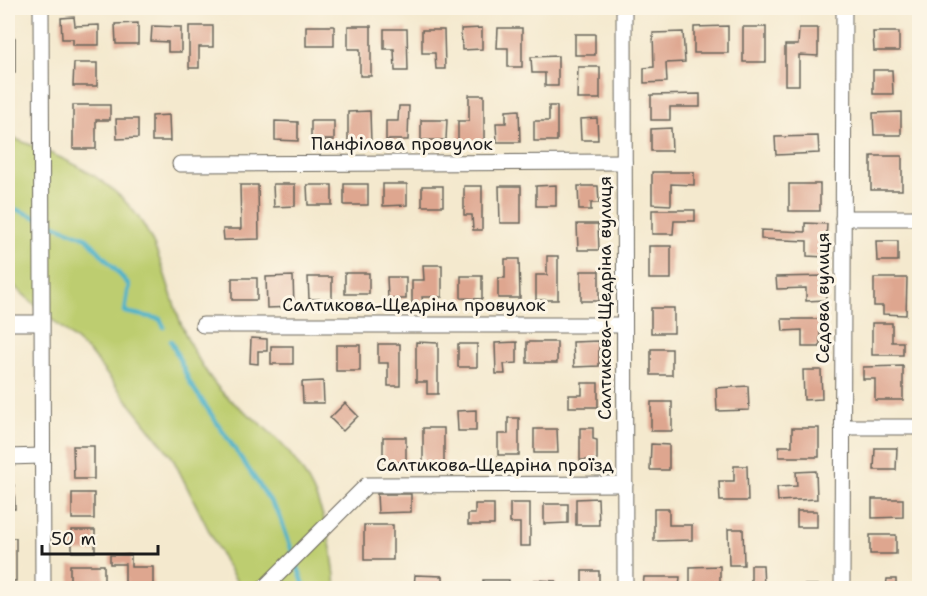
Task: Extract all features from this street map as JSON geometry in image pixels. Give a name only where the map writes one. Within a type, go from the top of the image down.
[{"type":"street","points":[[41,8],[43,588]]},
{"type":"street","name":"Салтикова-Щедріна вулиця","points":[[624,8],[625,588]]},
{"type":"street","name":"Сєдова вулиця","points":[[842,588],[844,8]]},
{"type":"street","name":"Панфілова провулок","points":[[180,164],[624,162]]},
{"type":"street","points":[[843,218],[920,218]]},
{"type":"street","points":[[8,323],[41,323]]},
{"type":"street","name":"Салтикова-Щедріна провулок","points":[[203,325],[624,325]]},
{"type":"street","points":[[842,427],[920,427]]},
{"type":"street","points":[[8,457],[41,456]]},
{"type":"street","name":"Салтикова-Щедріна проїзд","points":[[264,588],[367,485],[625,484]]},
{"type":"green space","points":[[8,136],[59,157],[91,174],[119,195],[144,225],[160,261],[179,319],[205,369],[227,397],[282,444],[308,480],[330,542],[336,588],[241,588],[224,561],[172,457],[90,353],[8,281]]},
{"type":"building","points":[[74,17],[75,26],[99,25],[99,45],[73,45],[73,39],[62,39],[61,18]]},
{"type":"building","points":[[138,23],[138,44],[116,44],[115,24]]},
{"type":"building","points":[[152,26],[181,27],[181,52],[168,52],[168,42],[151,41]]},
{"type":"building","points":[[189,26],[213,26],[213,47],[199,47],[199,68],[189,68]]},
{"type":"building","points":[[306,26],[334,26],[334,46],[306,46]]},
{"type":"building","points":[[348,26],[371,26],[371,76],[360,76],[360,49],[348,49]]},
{"type":"building","points":[[728,26],[728,53],[694,53],[694,27]]},
{"type":"building","points":[[743,27],[766,27],[766,62],[743,62]]},
{"type":"building","points":[[482,28],[482,49],[462,50],[461,29]]},
{"type":"building","points":[[498,28],[522,28],[522,67],[508,67],[508,48],[497,48]]},
{"type":"building","points":[[799,28],[818,28],[818,56],[799,55],[799,85],[785,85],[785,45],[798,45]]},
{"type":"building","points":[[384,29],[407,29],[408,71],[395,71],[394,49],[384,49]]},
{"type":"building","points":[[422,30],[444,30],[445,69],[436,69],[435,53],[422,53]]},
{"type":"building","points":[[683,32],[685,62],[666,63],[667,82],[644,83],[644,68],[654,67],[653,33]]},
{"type":"building","points":[[873,32],[899,32],[899,51],[874,51]]},
{"type":"building","points":[[575,34],[595,34],[595,55],[575,55]]},
{"type":"building","points":[[8,38],[15,38],[15,72],[8,72]]},
{"type":"building","points":[[558,56],[558,86],[545,86],[545,73],[532,73],[531,57]]},
{"type":"building","points":[[74,63],[97,63],[97,86],[73,86]]},
{"type":"building","points":[[578,67],[600,67],[600,99],[577,99]]},
{"type":"building","points":[[873,70],[892,70],[893,94],[873,94]]},
{"type":"building","points":[[8,82],[11,82],[10,96],[8,96]]},
{"type":"building","points":[[700,94],[700,107],[670,107],[670,120],[651,120],[651,95]]},
{"type":"building","points":[[469,95],[484,95],[484,142],[458,142],[458,121],[469,121]]},
{"type":"building","points":[[73,105],[110,105],[110,120],[96,120],[96,149],[73,149]]},
{"type":"building","points":[[399,106],[409,106],[408,140],[386,140],[386,121],[398,121]]},
{"type":"building","points":[[549,106],[557,106],[557,141],[534,141],[534,121],[549,121]]},
{"type":"building","points":[[519,110],[520,142],[497,142],[496,123],[506,123],[506,111]]},
{"type":"building","points":[[370,111],[371,143],[348,143],[348,112]]},
{"type":"building","points":[[901,112],[901,135],[874,135],[873,113]]},
{"type":"building","points":[[169,115],[170,141],[152,141],[152,116]]},
{"type":"building","points":[[597,118],[598,140],[581,140],[580,119]]},
{"type":"building","points":[[116,119],[138,119],[138,138],[117,139]]},
{"type":"building","points":[[421,120],[447,120],[446,140],[421,140]]},
{"type":"building","points":[[275,121],[298,122],[298,141],[275,140]]},
{"type":"building","points":[[311,121],[334,121],[334,140],[311,140]]},
{"type":"building","points":[[671,128],[672,151],[651,151],[651,129]]},
{"type":"building","points":[[818,136],[819,153],[776,155],[775,137]]},
{"type":"building","points":[[871,156],[902,156],[902,190],[871,190]]},
{"type":"building","points":[[652,172],[694,172],[694,185],[671,184],[671,205],[652,204]]},
{"type":"building","points":[[273,184],[295,184],[295,206],[274,207]]},
{"type":"building","points":[[344,184],[368,184],[368,205],[344,205]]},
{"type":"building","points":[[383,184],[407,184],[407,205],[383,206]]},
{"type":"building","points":[[789,184],[820,184],[820,211],[789,211]]},
{"type":"building","points":[[240,185],[258,185],[259,239],[224,240],[223,229],[241,229]]},
{"type":"building","points":[[307,185],[332,185],[332,205],[308,205]]},
{"type":"building","points":[[556,185],[556,206],[536,206],[536,186]]},
{"type":"building","points":[[422,186],[443,186],[443,206],[422,206]]},
{"type":"building","points":[[464,186],[482,186],[482,230],[473,230],[472,215],[464,215]]},
{"type":"building","points":[[499,186],[521,186],[521,223],[500,223]]},
{"type":"building","points":[[578,186],[598,186],[599,203],[591,203],[591,210],[579,210]]},
{"type":"building","points":[[652,210],[695,210],[695,221],[674,221],[673,234],[652,234]]},
{"type":"building","points":[[805,223],[827,224],[825,257],[807,256],[807,241],[761,239],[761,230],[805,232]]},
{"type":"building","points":[[577,224],[598,224],[599,250],[578,250]]},
{"type":"building","points":[[876,241],[898,241],[898,261],[877,261]]},
{"type":"building","points":[[649,246],[671,246],[671,279],[649,279]]},
{"type":"building","points":[[547,256],[558,256],[558,300],[536,300],[536,275],[547,275]]},
{"type":"building","points":[[505,259],[519,259],[520,298],[498,298],[498,278],[505,278]]},
{"type":"building","points":[[423,265],[442,265],[442,297],[422,297],[423,308],[412,308],[412,280],[424,280]]},
{"type":"building","points":[[581,271],[599,271],[599,301],[581,301]]},
{"type":"building","points":[[345,273],[369,273],[369,294],[345,294]]},
{"type":"building","points":[[293,276],[294,307],[267,308],[266,277]]},
{"type":"building","points":[[461,276],[482,276],[482,299],[461,298]]},
{"type":"building","points":[[826,276],[826,300],[806,301],[806,288],[777,289],[776,277]]},
{"type":"building","points":[[308,277],[332,277],[332,299],[309,299]]},
{"type":"building","points":[[387,277],[406,277],[406,299],[388,299]]},
{"type":"building","points":[[232,278],[257,278],[257,300],[232,300]]},
{"type":"building","points":[[874,278],[907,278],[906,315],[883,314],[883,306],[874,306]]},
{"type":"building","points":[[651,308],[674,308],[674,333],[651,333]]},
{"type":"building","points":[[782,319],[820,319],[820,347],[802,347],[802,330],[783,331]]},
{"type":"building","points":[[872,323],[892,323],[892,342],[903,342],[903,355],[872,355]]},
{"type":"building","points":[[251,338],[267,339],[267,351],[258,351],[258,364],[250,363]]},
{"type":"building","points":[[599,341],[599,366],[574,367],[573,342]]},
{"type":"building","points":[[416,342],[438,343],[438,394],[427,394],[427,382],[416,382]]},
{"type":"building","points":[[517,342],[517,363],[504,364],[505,374],[496,374],[495,343]]},
{"type":"building","points":[[527,342],[557,342],[557,363],[527,363]]},
{"type":"building","points":[[378,344],[400,344],[400,386],[388,386],[388,363],[378,363]]},
{"type":"building","points":[[458,344],[477,344],[477,367],[458,367]]},
{"type":"building","points":[[336,345],[360,345],[360,371],[336,371]]},
{"type":"building","points":[[271,346],[293,346],[293,364],[271,364]]},
{"type":"building","points":[[651,349],[672,349],[672,375],[651,375]]},
{"type":"building","points":[[903,366],[903,400],[875,400],[875,379],[863,379],[863,367]]},
{"type":"building","points":[[803,370],[821,370],[822,399],[804,400]]},
{"type":"building","points":[[323,381],[324,403],[303,403],[302,382]]},
{"type":"building","points":[[582,383],[598,383],[598,407],[569,407],[569,395],[582,395]]},
{"type":"building","points":[[748,386],[749,410],[717,411],[716,388]]},
{"type":"building","points":[[651,402],[672,402],[672,431],[651,431]]},
{"type":"building","points":[[345,403],[358,416],[343,431],[330,418]]},
{"type":"building","points":[[476,410],[476,431],[458,431],[457,411]]},
{"type":"building","points":[[508,418],[519,418],[519,455],[498,455],[498,434],[508,434]]},
{"type":"building","points":[[423,428],[444,428],[444,466],[423,466]]},
{"type":"building","points":[[580,428],[593,428],[593,439],[597,440],[597,460],[580,460]]},
{"type":"building","points":[[792,428],[819,428],[819,457],[779,457],[779,446],[792,446]]},
{"type":"building","points":[[534,429],[557,429],[558,453],[534,453]]},
{"type":"building","points":[[383,437],[406,437],[406,462],[383,462]]},
{"type":"building","points":[[651,444],[669,445],[669,470],[650,470]]},
{"type":"building","points":[[73,446],[94,446],[94,479],[74,479]]},
{"type":"building","points":[[875,448],[897,448],[896,470],[874,470]]},
{"type":"building","points":[[734,466],[747,466],[748,501],[720,501],[719,481],[734,481]]},
{"type":"building","points":[[816,471],[817,499],[778,501],[777,487],[797,486],[796,472]]},
{"type":"building","points":[[8,485],[14,485],[15,509],[8,509]]},
{"type":"building","points":[[72,493],[94,493],[94,519],[72,519]]},
{"type":"building","points":[[377,494],[411,494],[411,512],[378,513]]},
{"type":"building","points":[[598,498],[599,525],[576,525],[576,499]]},
{"type":"building","points":[[872,499],[903,499],[903,517],[872,518]]},
{"type":"building","points":[[510,503],[530,503],[530,546],[520,546],[520,523],[510,523]]},
{"type":"building","points":[[475,504],[494,504],[494,525],[468,525],[468,514],[475,514]]},
{"type":"building","points":[[544,504],[568,504],[568,523],[544,524]]},
{"type":"building","points":[[654,509],[669,509],[669,525],[692,525],[692,540],[654,541]]},
{"type":"building","points":[[797,511],[817,511],[817,527],[797,527]]},
{"type":"building","points":[[364,525],[393,525],[393,560],[364,560]]},
{"type":"building","points":[[728,529],[743,529],[744,565],[729,565]]},
{"type":"building","points":[[72,530],[95,530],[95,552],[72,552]]},
{"type":"building","points":[[870,535],[896,535],[896,554],[870,554]]},
{"type":"building","points":[[8,538],[16,538],[16,581],[8,581]]},
{"type":"building","points":[[110,555],[131,555],[131,567],[153,567],[153,588],[125,588],[125,564],[110,564]]},
{"type":"building","points":[[70,565],[104,565],[104,586],[70,588]]},
{"type":"building","points":[[751,565],[763,565],[764,588],[751,588]]},
{"type":"building","points":[[720,566],[720,588],[690,588],[690,567]]},
{"type":"building","points":[[582,571],[599,571],[599,588],[582,588]]},
{"type":"building","points":[[415,575],[443,576],[443,588],[414,588]]},
{"type":"building","points":[[644,577],[680,577],[679,588],[643,588]]},
{"type":"building","points":[[887,579],[896,579],[896,588],[886,588]]},
{"type":"building","points":[[483,580],[509,580],[509,588],[483,588]]},
{"type":"building","points":[[534,580],[556,581],[556,588],[534,588]]},
{"type":"building","points":[[797,585],[818,585],[818,588],[797,588]]},
{"type":"waterway","points":[[8,206],[87,238],[129,285],[125,312],[160,319],[164,327]]},
{"type":"waterway","points":[[171,341],[190,383],[279,514],[293,554]]},
{"type":"waterway","points":[[296,562],[305,588]]}]
